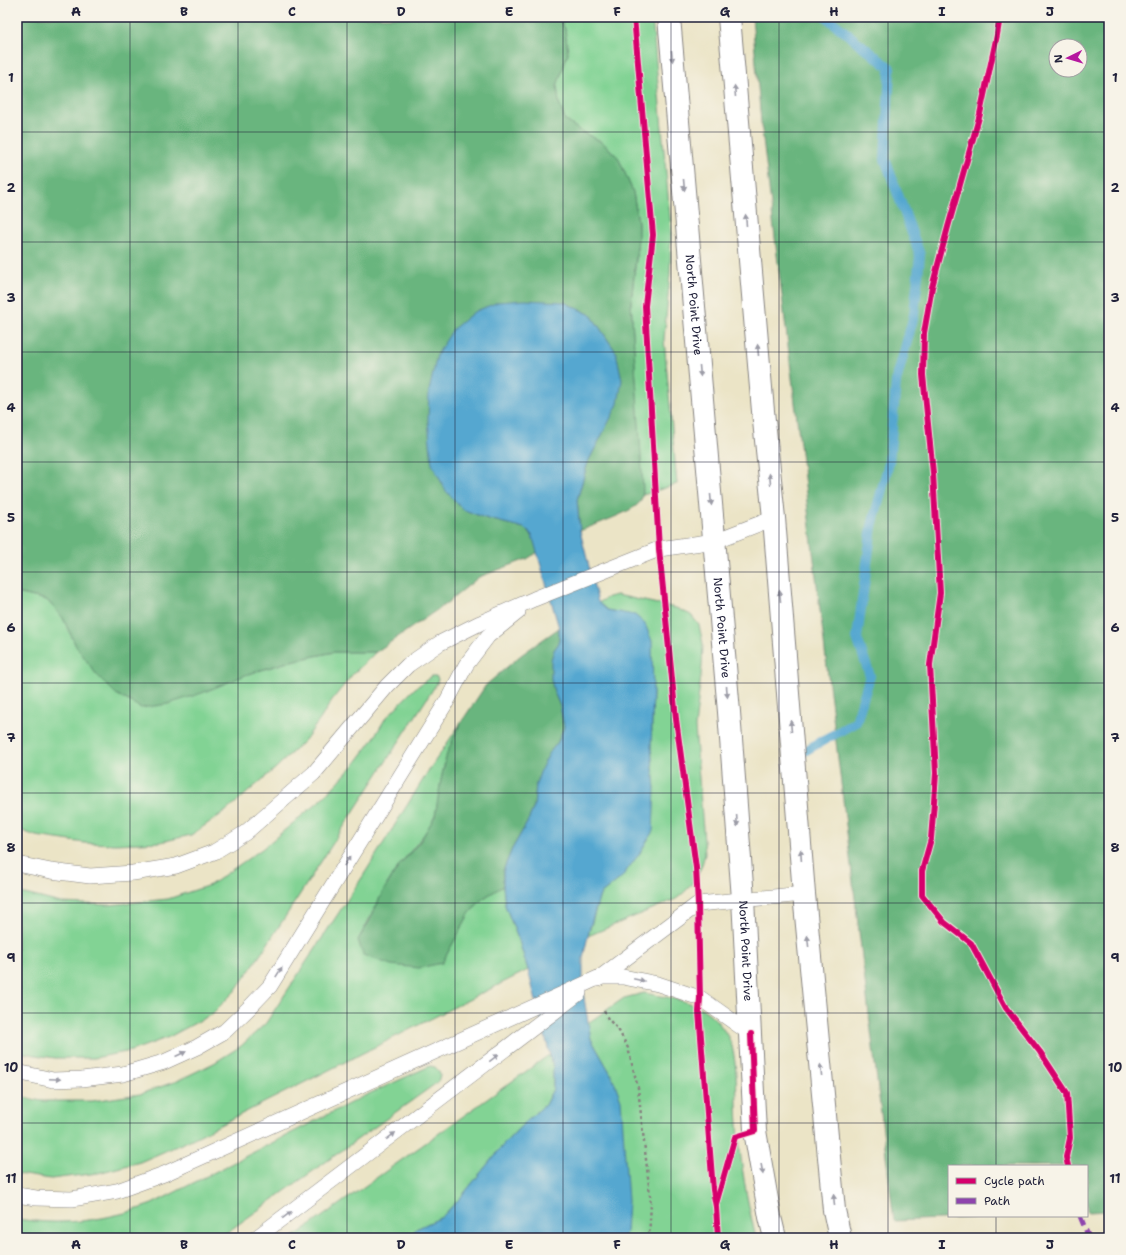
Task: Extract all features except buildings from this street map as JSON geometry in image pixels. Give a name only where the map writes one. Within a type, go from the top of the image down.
[{"type":"street","name":"North Point Drive","points":[[669,17],[715,541],[743,899],[755,1131],[775,1238]]},
{"type":"street","points":[[729,17],[763,411],[774,518],[804,894],[834,1210],[840,1238]]},
{"type":"lane","points":[[17,864],[51,871],[90,876],[126,874],[176,866],[214,852],[245,833],[314,774],[387,686],[408,665],[440,643],[534,599],[659,549],[715,541],[774,518]]},
{"type":"lane","points":[[17,1072],[53,1080],[82,1079],[123,1074],[164,1062],[197,1047],[225,1031],[250,1008],[270,986],[447,700],[466,665],[488,636],[534,599]]},
{"type":"lane","points":[[256,1238],[698,904],[804,894]]},
{"type":"lane","points":[[17,1195],[36,1198],[72,1199],[117,1191],[164,1174],[600,977],[623,977],[651,983],[700,998],[751,1034]]},
{"type":"path","points":[[604,1011],[608,1019],[618,1029],[628,1048],[638,1088],[651,1204],[649,1238]]},
{"type":"green space","points":[[17,17],[558,17],[565,29],[568,53],[557,86],[559,103],[565,120],[582,132],[602,142],[618,157],[633,192],[638,222],[638,239],[631,302],[643,483],[642,499],[640,502],[630,510],[580,531],[577,500],[588,462],[602,434],[616,352],[591,315],[564,302],[462,509],[485,518],[524,528],[532,535],[538,552],[527,559],[479,577],[447,603],[376,652],[334,652],[291,661],[248,674],[202,693],[168,704],[141,708],[116,694],[96,674],[76,646],[63,618],[47,600],[17,593]]},
{"type":"green space","points":[[558,17],[652,17],[671,228],[670,275],[664,339],[677,484],[643,495],[631,302],[637,252],[638,222],[633,192],[618,157],[602,142],[582,132],[565,120],[559,103],[557,86],[568,53],[565,29]]},
{"type":"green space","points":[[752,17],[1109,17],[1109,1211],[1088,1212],[1088,1165],[948,1165],[948,1217],[985,1217],[894,1221],[761,122]]},
{"type":"green space","points":[[17,593],[47,600],[63,618],[76,646],[248,674],[291,661],[334,652],[376,652],[352,675],[332,700],[305,740],[277,767],[226,811],[191,835],[161,842],[115,844],[85,843],[36,836],[17,829]]},
{"type":"green space","points":[[617,595],[676,608],[691,615],[699,625],[703,644],[702,667],[695,727],[705,854],[701,868],[695,880],[676,899],[588,936],[600,895],[621,878],[655,789],[651,747],[653,693],[621,613],[607,610],[598,603],[608,597]]},
{"type":"green space","points":[[559,628],[559,643],[554,650],[554,692],[560,706],[564,727],[558,742],[550,752],[536,784],[534,807],[527,823],[512,849],[503,871],[503,886],[482,899],[469,914],[442,963],[419,968],[391,965],[363,955],[358,940],[370,920],[382,893],[399,866],[421,840],[435,816],[447,753],[460,724],[486,685],[521,655]]},
{"type":"green space","points":[[432,676],[436,676],[438,679],[437,683],[263,951],[235,991],[212,1014],[169,1037],[131,1051],[94,1058],[55,1058],[17,1052],[17,892],[61,903],[109,905],[168,899],[210,885],[262,849],[323,798],[354,765],[372,741],[385,719],[414,689]]},
{"type":"green space","points":[[460,724],[444,766],[436,813],[431,824],[393,875],[358,940],[442,963],[469,914],[482,899],[503,886],[505,905],[528,970],[186,1142],[140,1162],[98,1173],[51,1179],[17,1174],[17,1096],[42,1101],[92,1101],[140,1094],[177,1081],[214,1063],[241,1046],[266,1023],[363,876],[429,770]]},
{"type":"green space","points":[[644,993],[677,1000],[701,1008],[711,1015],[725,1032],[730,1041],[735,1064],[737,1115],[742,1167],[756,1238],[623,1238],[612,1076],[591,1039],[588,1023],[624,998]]},
{"type":"green space","points":[[549,1055],[553,1067],[553,1089],[545,1105],[527,1120],[504,1144],[461,1197],[442,1217],[416,1229],[410,1238],[292,1238]]},
{"type":"green space","points":[[430,1066],[435,1067],[439,1071],[440,1075],[438,1082],[219,1238],[17,1238],[17,1219],[42,1222],[92,1220],[120,1214],[152,1204],[362,1097]]},
{"type":"water","points":[[525,300],[564,302],[591,315],[616,352],[622,380],[618,404],[588,462],[577,500],[580,531],[598,602],[607,610],[635,615],[645,624],[652,641],[653,693],[651,747],[655,789],[653,831],[640,853],[621,878],[600,895],[590,927],[583,958],[583,992],[591,1039],[612,1076],[621,1100],[628,1201],[626,1232],[624,1238],[410,1238],[416,1229],[442,1217],[461,1197],[504,1144],[527,1120],[545,1105],[553,1089],[553,1067],[528,970],[505,905],[503,871],[512,849],[527,823],[534,807],[536,784],[542,767],[550,752],[558,742],[564,727],[560,706],[554,692],[551,679],[551,660],[554,650],[559,643],[559,628],[532,535],[524,528],[485,518],[462,509],[446,491],[432,464],[428,421],[429,391],[437,355],[453,329],[474,312],[498,302]]},
{"type":"waterway","points":[[794,757],[856,722],[870,676],[857,638],[872,526],[889,463],[896,382],[914,315],[920,255],[885,159],[890,68],[826,17]]},
{"type":"marked path","points":[[1080,1217],[1089,1238]]},
{"type":"cycle path","points":[[634,17],[653,235],[645,306],[659,549],[676,719],[696,868],[700,998],[699,1012],[718,1238]]},
{"type":"cycle path","points":[[1000,17],[980,114],[932,287],[924,333],[923,375],[933,473],[940,593],[930,665],[936,773],[931,839],[922,871],[922,895],[944,922],[971,943],[1006,1008],[1040,1052],[1067,1093],[1070,1138],[1066,1157],[1068,1165]]},
{"type":"cycle path","points":[[716,1204],[735,1137],[755,1131],[751,1034]]}]
